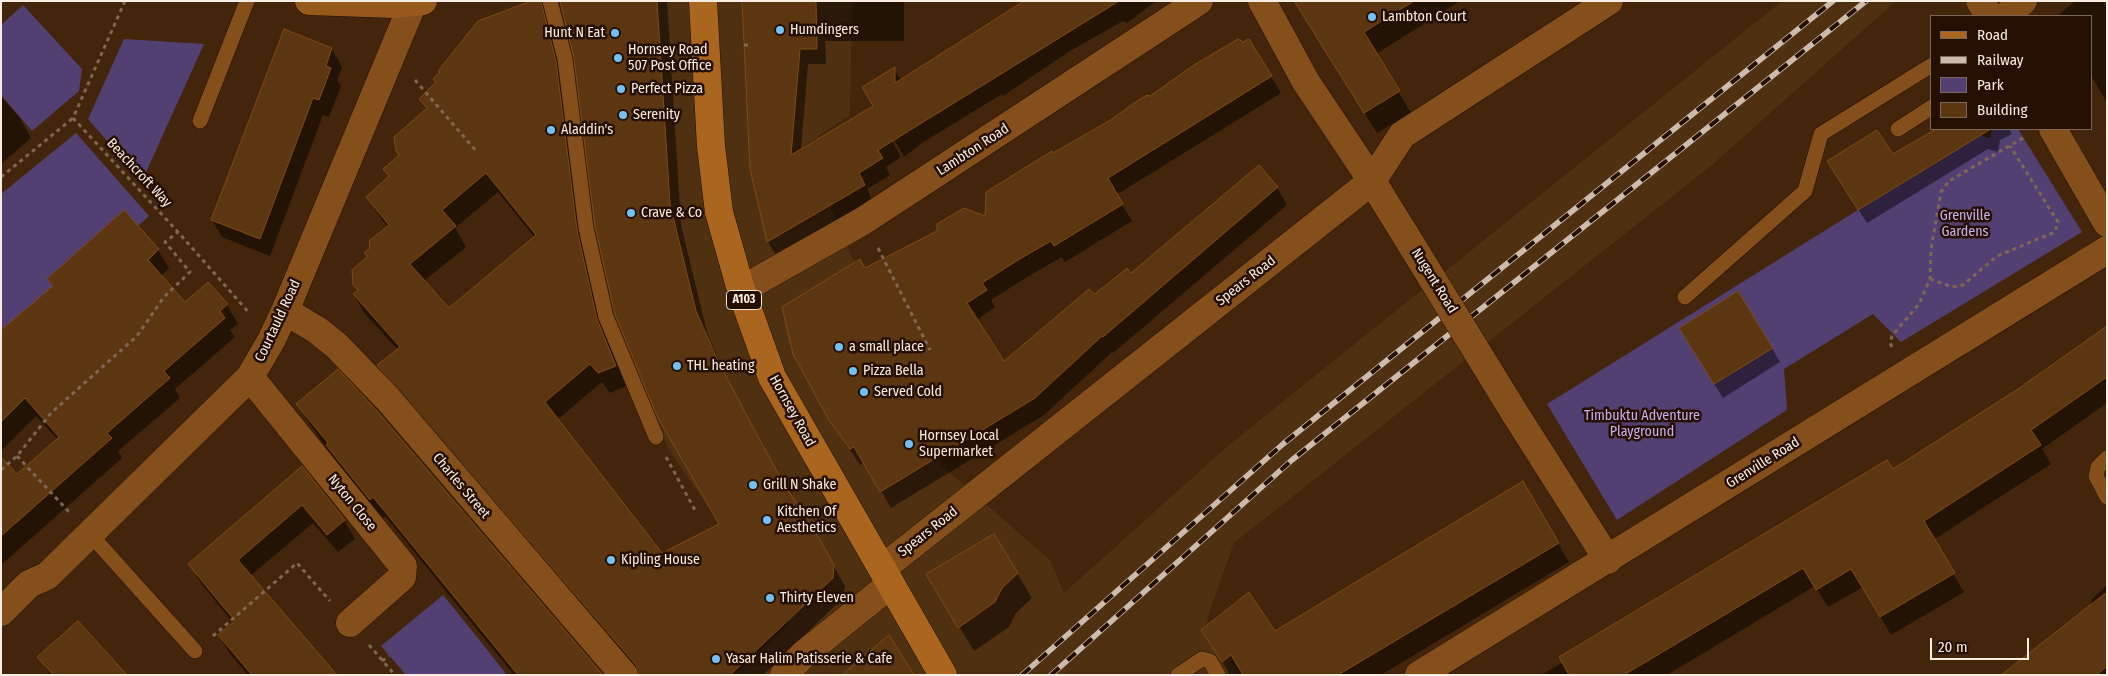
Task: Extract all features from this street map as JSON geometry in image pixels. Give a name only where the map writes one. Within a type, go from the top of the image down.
[{"type":"main road","name":"Hornsey Road","points":[[703,1],[711,146],[718,202],[741,290],[772,377],[943,675]]},
{"type":"street","points":[[309,1],[418,2]]},
{"type":"street","name":"Lambton Road","points":[[741,290],[863,221],[1200,1]]},
{"type":"street","name":"Nugent Road","points":[[1262,1],[1306,82],[1372,181],[1514,412],[1608,560]]},
{"type":"street","name":"Spears Road","points":[[784,675],[887,576],[1372,181],[1402,135],[1608,1]]},
{"type":"street","points":[[1980,1],[1988,15]]},
{"type":"street","points":[[2007,15],[2023,1]]},
{"type":"street","name":"Courtauld Road","points":[[1,612],[29,584],[47,576],[250,377],[272,340],[393,52],[418,2]]},
{"type":"street","points":[[2042,131],[2107,223]]},
{"type":"street","name":"Grenville Road","points":[[1419,675],[2107,250]]},
{"type":"street","name":"Charles Street","points":[[284,312],[317,330],[337,346],[388,399],[624,675]]},
{"type":"street","name":"Nyton Close","points":[[250,377],[403,566],[402,577],[350,623]]},
{"type":"lane","points":[[200,121],[247,1]]},
{"type":"lane","points":[[550,1],[565,60],[586,228],[606,317],[656,437]]},
{"type":"lane","points":[[1685,297],[1805,191],[1821,134],[1930,66]]},
{"type":"lane","points":[[1898,129],[1930,108]]},
{"type":"lane","points":[[2107,458],[2098,467],[2096,476],[2107,497]]},
{"type":"lane","points":[[90,534],[195,651]]},
{"type":"lane","points":[[1178,675],[1202,659],[1210,661],[1218,675]]},
{"type":"path","points":[[1,178],[73,118],[125,1]]},
{"type":"path","points":[[744,45],[752,45]]},
{"type":"path","points":[[393,52],[425,93],[477,152]]},
{"type":"path","name":"Beachcroft Way","points":[[73,118],[178,232],[272,340]]},
{"type":"path","points":[[1906,375],[1890,343],[1892,336],[1919,304],[1930,278],[1931,249],[1941,192],[1949,181],[2010,146],[2042,131]]},
{"type":"path","points":[[1930,278],[1952,287],[1962,284],[1997,256],[2055,232],[2058,222],[2010,146]]},
{"type":"path","points":[[863,221],[930,350]]},
{"type":"path","points":[[1,470],[17,456],[50,413],[137,336],[164,297],[190,272],[166,242],[178,232]]},
{"type":"path","points":[[656,437],[696,512]]},
{"type":"path","points":[[17,456],[90,534]]},
{"type":"path","points":[[234,619],[297,563],[395,675]]},
{"type":"path","points":[[382,661],[389,656]]},
{"type":"shaded area","points":[[562,1],[852,1],[850,115],[804,146],[942,466],[1050,560],[1064,593],[1230,444],[1782,1],[1896,1],[1712,165],[1234,543],[1207,619],[1239,675],[735,675],[790,623],[670,452],[609,315],[586,223]]},
{"type":"green space","points":[[23,5],[82,69],[79,91],[32,131],[1,95],[1,25]]},
{"type":"green space","points":[[124,39],[204,44],[142,181],[88,119]]},
{"type":"green space","points":[[1992,130],[2019,130],[2082,232],[1901,342],[1873,314],[1784,369],[1787,410],[1617,520],[1547,404],[1978,135],[1990,138]]},
{"type":"green space","points":[[76,133],[149,216],[138,226],[124,210],[47,279],[53,286],[1,330],[1,194]]},
{"type":"green space","points":[[443,595],[507,675],[406,675],[381,646]]},
{"type":"building","points":[[531,1],[541,1],[556,61],[577,230],[597,319],[616,366],[598,373],[590,364],[545,402],[662,553],[719,524],[657,416],[615,314],[595,226],[574,58],[560,1],[657,1],[670,204],[696,311],[718,361],[756,433],[785,486],[811,524],[834,565],[833,578],[730,675],[639,675],[636,665],[377,365],[400,347],[353,294],[358,290],[353,285],[352,270],[368,256],[364,253],[370,247],[369,241],[389,225],[366,197],[389,176],[383,169],[399,155],[396,151],[394,137],[427,108],[419,99],[436,82],[433,79],[440,72],[438,71],[478,21]],"holes":[[[486,173],[536,235],[449,308],[410,264],[456,226],[442,210]]]},
{"type":"building","points":[[742,1],[816,1],[817,49],[800,49],[791,155],[873,106],[862,87],[895,67],[895,83],[1024,1],[1119,1],[878,150],[883,158],[859,173],[865,185],[767,242],[750,169]]},
{"type":"building","points":[[1294,1],[1414,1],[1364,32],[1400,91],[1364,113]]},
{"type":"building","points":[[284,29],[332,48],[326,66],[331,68],[319,100],[313,98],[260,239],[211,220]]},
{"type":"building","points":[[1238,39],[1243,42],[1249,39],[1272,76],[1108,178],[1123,204],[1054,246],[1051,241],[1018,260],[982,283],[987,290],[967,303],[1004,361],[1089,289],[1095,294],[1127,268],[1131,273],[1259,165],[1278,187],[1102,336],[1035,398],[880,492],[854,447],[850,449],[830,422],[793,354],[782,307],[860,259],[865,268],[937,231],[937,224],[964,208],[985,216],[986,192],[1052,151],[1053,153],[1109,121],[1137,101],[1147,95],[1150,96],[1194,65]]},
{"type":"building","points":[[1877,130],[1893,154],[1934,130],[1989,130],[1858,210],[1827,161]]},
{"type":"building","points":[[124,210],[159,249],[148,260],[185,302],[208,282],[228,304],[220,311],[225,318],[164,371],[170,378],[107,433],[112,438],[1,536],[1,457],[17,474],[59,437],[25,398],[1,422],[1,330],[53,286],[47,279]]},
{"type":"building","points":[[1738,291],[1773,348],[1714,384],[1679,328]]},
{"type":"building","points":[[2107,326],[2107,377],[2031,430],[2041,445],[1924,521],[1955,573],[1880,617],[1851,569],[1816,590],[1803,568],[1624,675],[1569,675],[1559,657],[1887,460],[1893,469],[2018,389]]},
{"type":"building","points":[[338,369],[376,410],[603,675],[518,675],[373,497],[370,500],[326,445],[328,443],[296,404]]},
{"type":"building","points":[[302,466],[345,520],[327,535],[302,505],[238,560],[337,675],[252,675],[218,635],[235,621],[188,564]]},
{"type":"building","points":[[1523,481],[1559,543],[1338,675],[1243,675],[1231,655],[1222,662],[1201,630],[1249,592],[1275,631]]},
{"type":"building","points":[[994,534],[1018,573],[1002,588],[995,602],[958,628],[926,574]]},
{"type":"building","points":[[2107,592],[2107,666],[2097,675],[2001,675]]},
{"type":"building","points":[[78,621],[127,675],[53,675],[37,657]]},
{"type":"building","points":[[889,635],[914,675],[842,675]]},
{"type":"railway","points":[[1022,675],[1283,444],[1833,1]]},
{"type":"railway","points":[[1051,675],[1292,460],[1866,1]]},
{"type":"place","name":"Lambton Court","points":[[1372,17]]},
{"type":"place","name":"Humdingers","points":[[780,30]]},
{"type":"place","name":"Hunt N Eat","points":[[615,33]]},
{"type":"place","name":"Hornsey Road 507 Post Office","points":[[618,58]]},
{"type":"place","name":"Perfect Pizza","points":[[621,89]]},
{"type":"place","name":"Serenity","points":[[623,115]]},
{"type":"place","name":"Aladdin's","points":[[551,130]]},
{"type":"place","name":"Crave & Co","points":[[631,213]]},
{"type":"place","name":"a small place","points":[[839,347]]},
{"type":"place","name":"THL heating","points":[[677,366]]},
{"type":"place","name":"Pizza Bella","points":[[853,371]]},
{"type":"place","name":"Served Cold","points":[[864,392]]},
{"type":"place","name":"Hornsey Local Supermarket","points":[[909,444]]},
{"type":"place","name":"Grill N Shake","points":[[753,485]]},
{"type":"place","name":"Kitchen Of Aesthetics","points":[[767,520]]},
{"type":"place","name":"Kipling House","points":[[611,560]]},
{"type":"place","name":"Thirty Eleven","points":[[770,598]]},
{"type":"place","name":"Yasar Halim Patisserie & Cafe","points":[[716,659]]},
{"type":"park label","name":"Grenville Gardens","points":[[1965,224]]},
{"type":"park label","name":"Timbuktu Adventure Playground","points":[[1642,424]]}]
